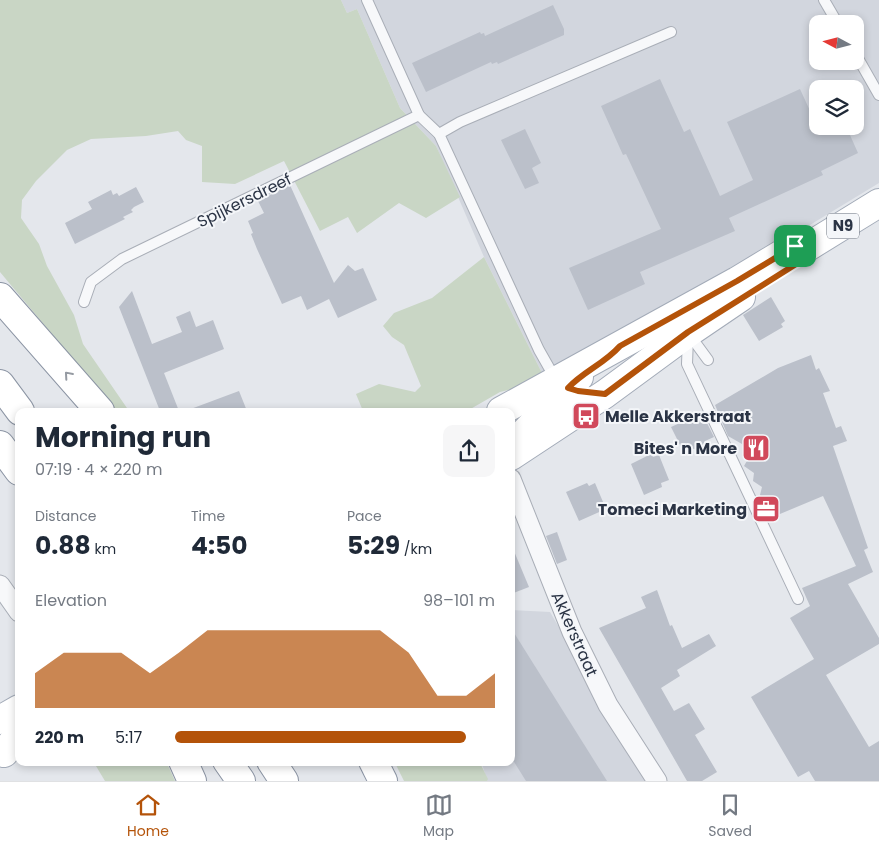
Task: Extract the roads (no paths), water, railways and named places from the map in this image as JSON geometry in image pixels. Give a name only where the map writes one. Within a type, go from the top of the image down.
[{"type":"main road","name":"N9","points":[[515,452],[579,389],[684,323],[795,246],[806,248],[879,203]]},
{"type":"main road","points":[[0,297],[97,408]]},
{"type":"main road","name":"N9","points":[[579,389],[579,377],[608,359],[620,346],[684,323]]},
{"type":"main road","points":[[0,384],[18,408]]},
{"type":"main road","name":"N9","points":[[512,408],[579,389]]},
{"type":"main road","points":[[515,426],[541,401],[579,389]]},
{"type":"main road","points":[[515,445],[579,389]]},
{"type":"main road","points":[[0,445],[15,466]]},
{"type":"main road","points":[[0,720],[15,711]]},
{"type":"main road","points":[[185,766],[192,781]]},
{"type":"main road","points":[[274,766],[284,781]]},
{"type":"main road","points":[[376,766],[383,781]]},
{"type":"street","name":"Akkerstraat","points":[[515,489],[576,640],[608,705],[657,781]]},
{"type":"street","points":[[0,585],[15,606]]},
{"type":"lane","points":[[366,0],[419,115],[439,134],[539,350],[579,389]]},
{"type":"lane","points":[[824,0],[833,15]]},
{"type":"lane","points":[[439,134],[460,122],[671,32]]},
{"type":"lane","points":[[864,69],[879,95]]},
{"type":"lane","name":"Spijkersdreef","points":[[84,302],[91,282],[122,259],[419,115]]},
{"type":"lane","points":[[684,323],[708,360]]},
{"type":"lane","points":[[684,323],[687,364],[798,599]]},
{"type":"place","name":"Melle Akkerstraat","points":[[586,416]]},
{"type":"place","name":"Bites' n More","points":[[756,448]]},
{"type":"place","name":"Tomeci Marketing","points":[[766,509]]}]
